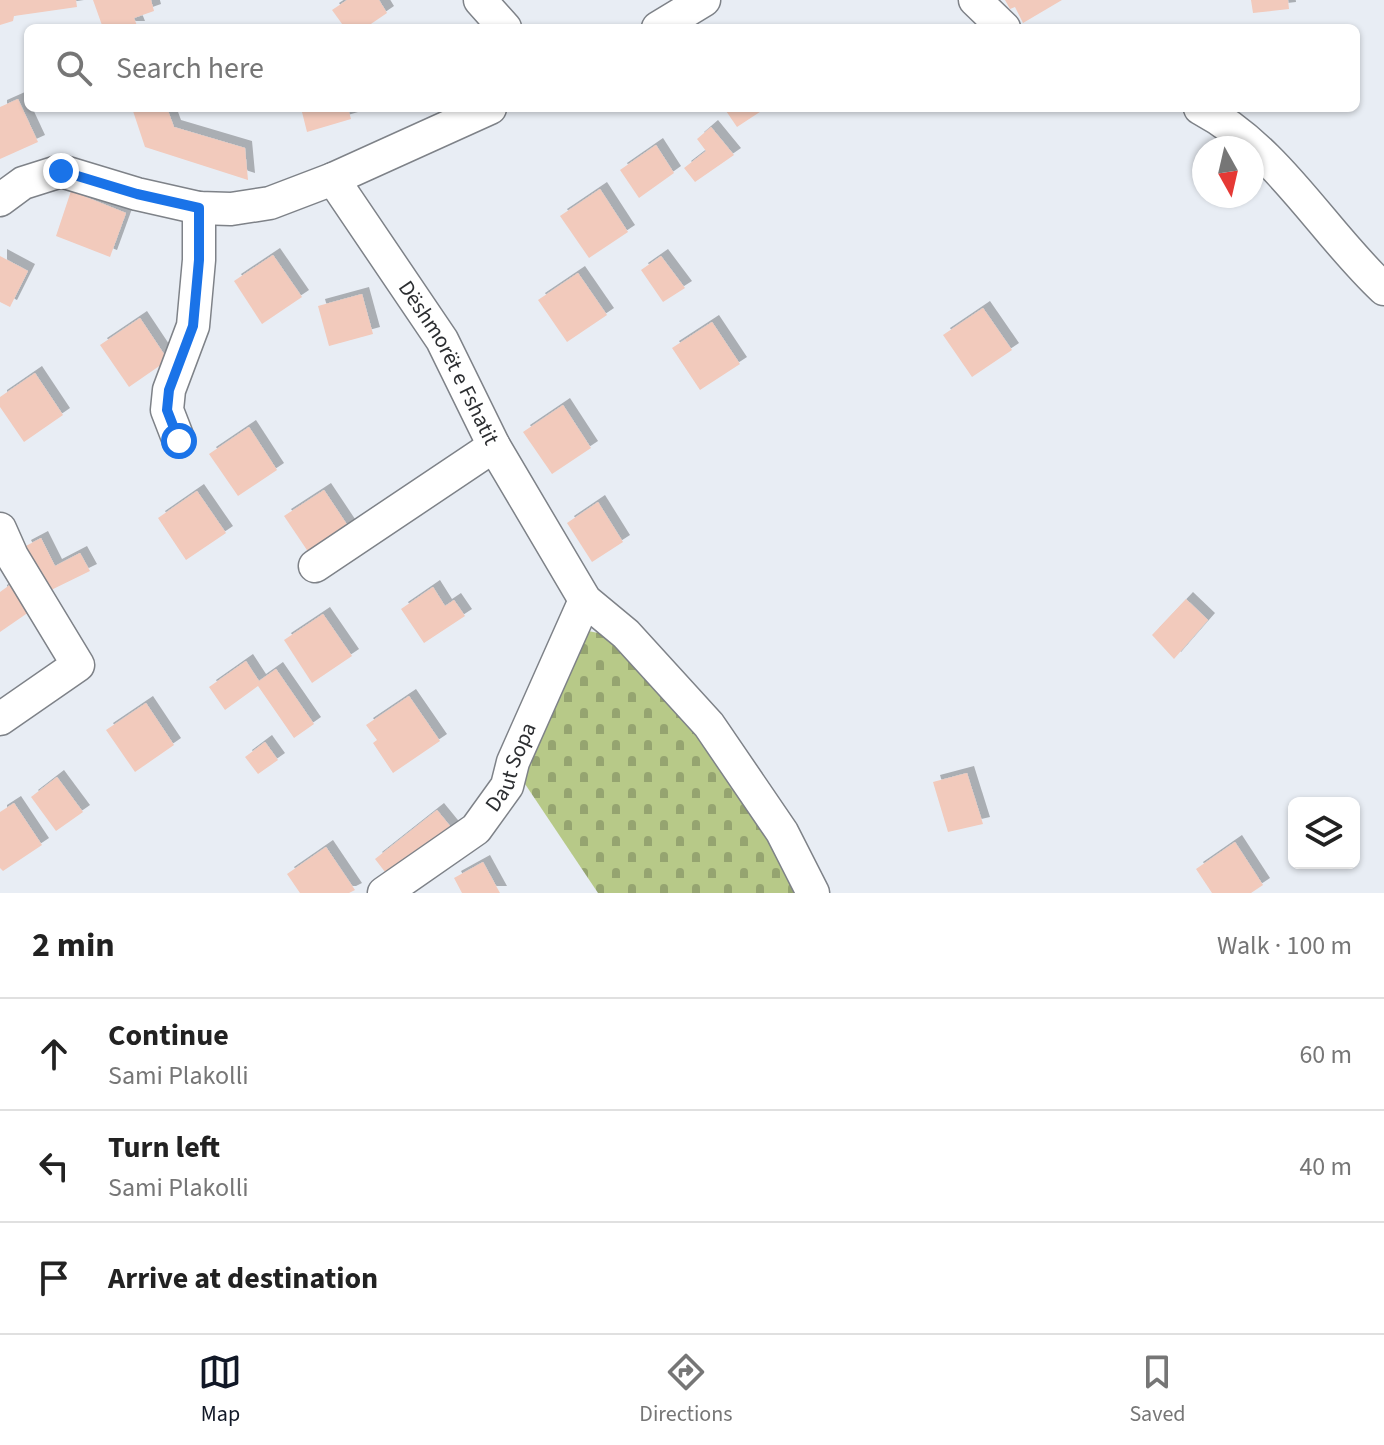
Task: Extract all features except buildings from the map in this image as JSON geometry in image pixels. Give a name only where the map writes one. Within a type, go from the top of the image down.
[{"type":"street","points":[[480,0],[501,24]]},
{"type":"street","points":[[665,24],[704,0]]},
{"type":"street","points":[[975,0],[1000,24]]},
{"type":"street","points":[[0,200],[23,183],[61,171],[137,194],[199,208],[231,209],[270,203],[333,179],[481,112]]},
{"type":"street","points":[[1207,112],[1284,174],[1360,267],[1384,289]]},
{"type":"street","name":"Dëshmorët e Fshatit","points":[[315,566],[494,446],[442,340],[333,179]]},
{"type":"street","points":[[179,441],[167,410],[169,390],[193,326],[199,260],[199,208]]},
{"type":"street","points":[[494,446],[585,600],[626,634],[709,725],[782,832],[813,893]]},
{"type":"street","points":[[0,529],[12,556],[78,665],[0,719]]},
{"type":"street","name":"Daut Sopa","points":[[384,893],[476,829],[507,786],[513,762],[585,600]]},
{"type":"green space","points":[[588,631],[609,635],[668,693],[752,804],[795,893],[598,893],[519,775]]},
{"type":"route","points":[[61,171],[137,194],[199,208],[199,260],[193,326],[169,390],[167,410],[179,441]]}]
